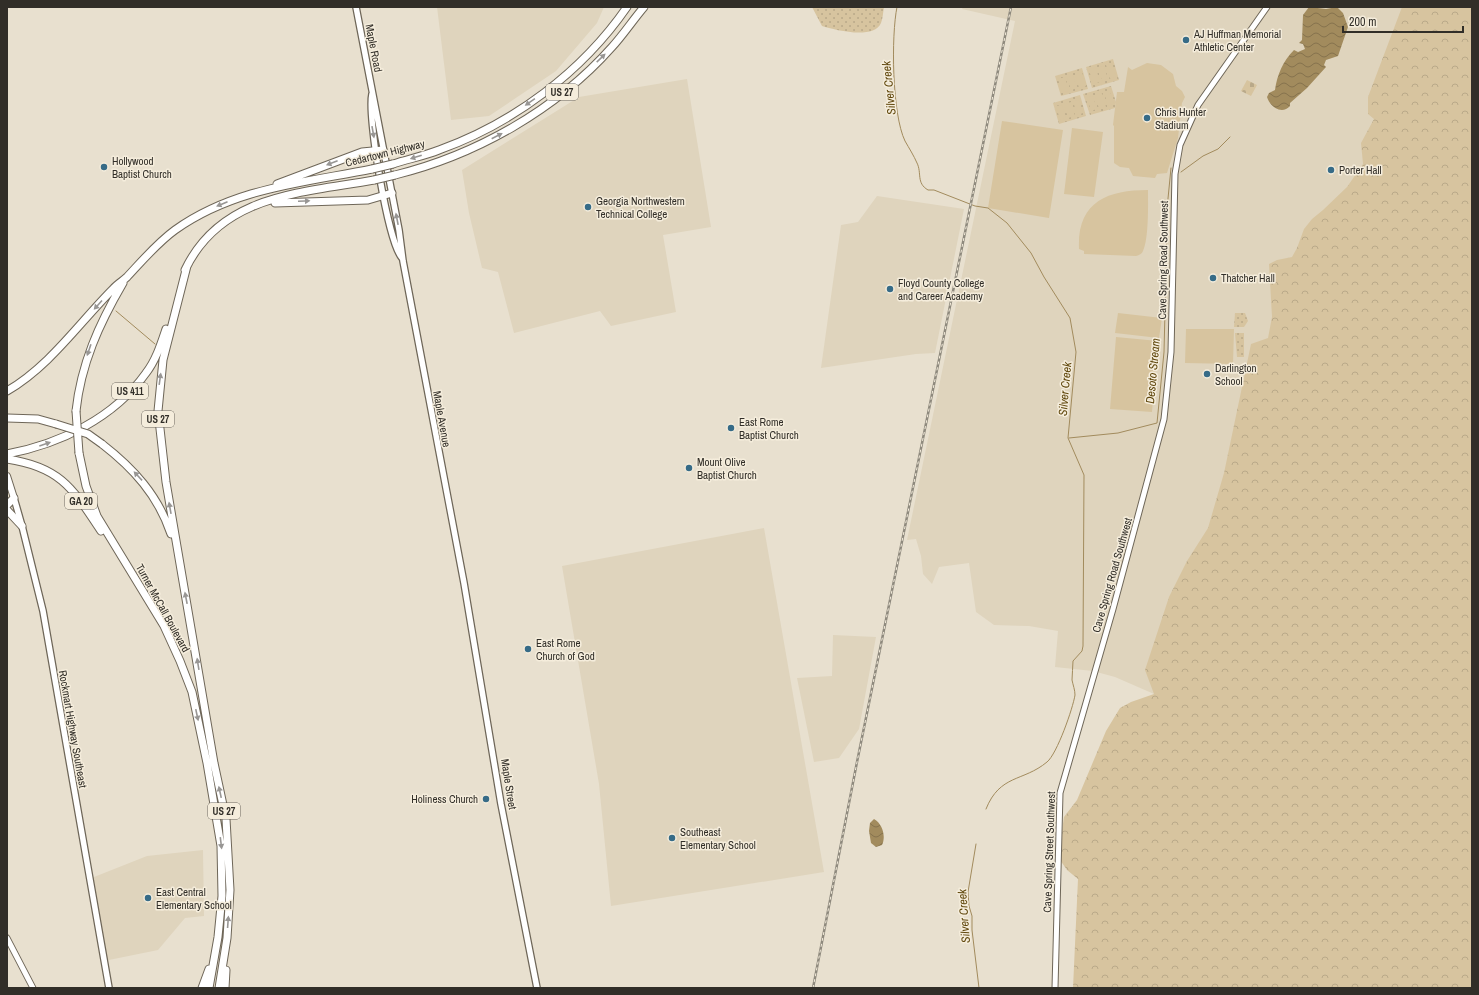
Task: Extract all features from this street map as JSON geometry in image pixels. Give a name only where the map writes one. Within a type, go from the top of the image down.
[{"type":"highway","points":[[619,18],[624,7]]},
{"type":"highway","name":"Cedartown Highway","points":[[126,278],[173,231],[209,209],[237,197],[258,191],[372,169],[390,167],[464,140],[492,126],[533,101],[579,64],[602,40],[627,7]]},
{"type":"highway","name":"Cedartown Highway","points":[[187,266],[204,239],[224,222],[251,206],[273,199],[395,176],[442,162],[462,154],[515,126],[537,112],[580,78],[612,48],[644,7]]},
{"type":"highway","points":[[258,191],[362,152],[380,150]]},
{"type":"highway","points":[[251,206],[279,202],[368,200],[392,193]]},
{"type":"highway","name":"Turner McCall Boulevard","points":[[187,266],[163,360],[158,411],[163,461],[213,756],[226,819],[230,890],[227,938],[219,988]]},
{"type":"highway","name":"US 411","points":[[7,454],[36,447],[79,429],[108,412],[136,385],[146,373],[157,353],[187,266]]},
{"type":"highway","points":[[7,391],[31,375],[60,347],[114,288],[126,278]]},
{"type":"highway","name":"Turner McCall Boulevard","points":[[126,278],[110,303],[91,345],[81,379],[76,411],[79,453],[86,486],[97,516],[164,626],[192,692],[207,763],[221,846],[222,896],[209,988]]},
{"type":"highway","points":[[7,418],[38,419],[88,434],[102,444],[140,477],[156,500],[167,521],[182,574]]},
{"type":"highway","name":"GA 20","points":[[7,459],[35,465],[48,471],[77,494],[131,574]]},
{"type":"highway","points":[[7,505],[14,498]]},
{"type":"highway","points":[[7,510],[22,526]]},
{"type":"highway","points":[[225,988],[227,938]]},
{"type":"highway","points":[[202,988],[214,956]]},
{"type":"main road","name":"Maple Road","points":[[356,7],[372,94],[380,150],[380,172]]},
{"type":"main road","name":"Maple Road","points":[[380,150],[390,167]]},
{"type":"main road","name":"Maple Avenue","points":[[390,167],[392,193],[403,253],[402,258]]},
{"type":"main road","name":"Maple Avenue","points":[[380,172],[384,196],[397,248],[402,258],[464,583]]},
{"type":"main road","name":"Rockmart Highway Southeast","points":[[7,477],[33,568],[42,611],[108,988]]},
{"type":"main road","name":"Maple Street","points":[[464,583],[502,804],[537,988]]},
{"type":"street","name":"Cave Spring Road Southwest","points":[[1094,673],[1140,512],[1164,419],[1171,352],[1175,174],[1180,145],[1198,105],[1267,7]]},
{"type":"street","name":"Cave Spring Street Southwest","points":[[1055,988],[1060,793],[1094,673]]},
{"type":"street","points":[[7,938],[33,988]]},
{"type":"shaded area","points":[[437,7],[604,7],[597,23],[556,71],[489,116],[451,120]]},
{"type":"shaded area","name":"Darlington School","points":[[963,7],[1472,7],[1154,694],[1115,677],[1093,671],[1055,667],[1058,631],[1029,626],[994,625],[976,612],[969,563],[939,567],[932,584],[923,574],[921,556],[916,539],[907,540],[1015,21],[962,9]]},
{"type":"shaded area","name":"Georgia Northwestern Technical College","points":[[687,79],[711,227],[663,235],[676,312],[611,326],[600,311],[514,333],[498,272],[482,268],[469,213],[462,170],[579,97]]},
{"type":"shaded area","name":"Floyd County College and Career Academy","points":[[877,196],[964,209],[935,353],[916,354],[821,368],[841,225],[858,222]]},
{"type":"shaded area","points":[[764,528],[824,872],[611,906],[599,784],[562,566]]},
{"type":"shaded area","points":[[833,635],[876,637],[859,729],[839,758],[814,762],[797,678],[832,676]]},
{"type":"shaded area","name":"East Central Elementary School","points":[[203,850],[204,916],[185,918],[158,950],[104,961],[89,879],[147,856]]},
{"type":"green space","points":[[812,7],[884,7],[882,21],[877,28],[871,31],[854,32],[836,30],[822,26]]},
{"type":"green space","points":[[1402,7],[1472,7],[1472,988],[1073,988],[1078,879],[1067,870],[1058,857],[1064,817],[1077,800],[1106,731],[1120,708],[1131,702],[1154,694],[1145,670],[1169,597],[1187,561],[1208,528],[1224,473],[1251,344],[1268,338],[1272,317],[1269,264],[1277,260],[1292,257],[1304,229],[1312,219],[1347,187],[1363,164],[1361,143],[1374,119],[1368,114],[1368,97]]},
{"type":"green space","points":[[1113,59],[1119,80],[1092,88],[1086,67]]},
{"type":"green space","points":[[1112,63],[1116,77],[1110,79],[1106,65]]},
{"type":"green space","name":"Chris Hunter Stadium","points":[[1147,63],[1161,65],[1173,74],[1176,86],[1182,91],[1185,97],[1182,103],[1178,138],[1167,173],[1157,174],[1155,178],[1133,176],[1129,168],[1120,167],[1114,163],[1113,125],[1117,92],[1124,92],[1128,67],[1132,70]]},
{"type":"green space","points":[[1104,66],[1108,79],[1102,81],[1098,67]]},
{"type":"green space","points":[[1082,68],[1088,89],[1061,96],[1055,76]]},
{"type":"green space","points":[[1096,68],[1100,82],[1093,84],[1089,70]]},
{"type":"green space","points":[[1082,72],[1086,86],[1079,88],[1075,74]]},
{"type":"green space","points":[[1073,75],[1077,88],[1071,90],[1067,77]]},
{"type":"green space","points":[[1065,77],[1069,91],[1062,93],[1058,79]]},
{"type":"green space","points":[[1247,80],[1257,85],[1251,96],[1241,91]]},
{"type":"green space","points":[[1111,86],[1116,102],[1115,108],[1090,115],[1083,94]]},
{"type":"green space","points":[[1110,91],[1114,104],[1108,106],[1104,92]]},
{"type":"green space","points":[[1102,93],[1106,107],[1099,109],[1095,95]]},
{"type":"green space","points":[[1080,95],[1086,116],[1059,124],[1053,103]]},
{"type":"green space","points":[[1093,96],[1097,109],[1091,111],[1087,97]]},
{"type":"green space","points":[[1079,100],[1083,113],[1077,115],[1073,101]]},
{"type":"green space","points":[[1071,102],[1075,116],[1068,118],[1064,104]]},
{"type":"green space","points":[[1062,105],[1066,118],[1060,120],[1056,106]]},
{"type":"green space","points":[[1002,121],[1063,130],[1049,218],[988,208]]},
{"type":"green space","points":[[1072,128],[1103,132],[1094,197],[1064,194]]},
{"type":"green space","points":[[1148,190],[1147,230],[1145,245],[1141,254],[1136,256],[1084,254],[1084,251],[1079,249],[1083,220],[1089,210],[1097,202],[1108,196],[1120,193]]},
{"type":"green space","points":[[1118,313],[1162,318],[1159,338],[1115,333]]},
{"type":"green space","points":[[1235,313],[1245,313],[1248,321],[1244,327],[1234,327]]},
{"type":"green space","points":[[1186,329],[1234,329],[1233,364],[1185,363]]},
{"type":"green space","points":[[1235,333],[1244,333],[1244,357],[1237,357]]},
{"type":"green space","points":[[1116,337],[1158,341],[1152,412],[1110,409]]},
{"type":"water","points":[[1309,7],[1326,9],[1337,7],[1343,13],[1348,27],[1338,56],[1326,60],[1324,65],[1326,67],[1307,88],[1290,103],[1290,106],[1287,109],[1280,110],[1273,107],[1267,97],[1269,93],[1275,90],[1281,68],[1290,54],[1294,50],[1298,52],[1305,49],[1303,44],[1299,43],[1302,40],[1303,15]]},
{"type":"water","points":[[874,819],[882,827],[884,835],[882,845],[876,847],[871,843],[869,831],[870,823]]},
{"type":"waterway","name":"Silver Creek","points":[[897,7],[893,55],[897,113],[905,141],[918,167],[922,184],[928,190],[934,190],[975,206],[988,208],[1007,223],[1031,253],[1044,277],[1070,318],[1076,352],[1068,438],[1084,475],[1083,646],[1082,651],[1073,661],[1072,680],[1075,695],[1064,730],[1051,757],[1047,762],[1038,768],[1005,784],[998,790],[986,809]]},
{"type":"waterway","name":"Desoto Stream","points":[[1181,172],[1203,156],[1218,149],[1230,137]]},
{"type":"waterway","name":"Desoto Stream","points":[[1166,219],[1171,168]]},
{"type":"waterway","name":"Desoto Stream","points":[[1069,438],[1118,433],[1157,423],[1164,352],[1167,230]]},
{"type":"waterway","points":[[116,311],[155,344]]},
{"type":"waterway","name":"Silver Creek","points":[[976,844],[968,892],[969,906],[972,916],[972,930],[979,988]]},
{"type":"railway","points":[[813,988],[857,762],[1011,7]]},
{"type":"place","name":"AJ Huffman Memorial Athletic Center","points":[[1186,40]]},
{"type":"place","name":"Chris Hunter Stadium","points":[[1147,118]]},
{"type":"place","name":"Hollywood Baptist Church","points":[[104,167]]},
{"type":"place","name":"Porter Hall","points":[[1331,170]]},
{"type":"place","name":"Georgia Northwestern Technical College","points":[[588,207]]},
{"type":"place","name":"Thatcher Hall","points":[[1213,278]]},
{"type":"place","name":"Floyd County College and Career Academy","points":[[890,289]]},
{"type":"place","name":"Darlington School","points":[[1207,374]]},
{"type":"place","name":"East Rome Baptist Church","points":[[731,428]]},
{"type":"place","name":"Mount Olive Baptist Church","points":[[689,468]]},
{"type":"place","name":"East Rome Church of God","points":[[528,649]]},
{"type":"place","name":"Holiness Church","points":[[486,799]]},
{"type":"place","name":"Southeast Elementary School","points":[[672,838]]},
{"type":"place","name":"East Central Elementary School","points":[[148,898]]}]
